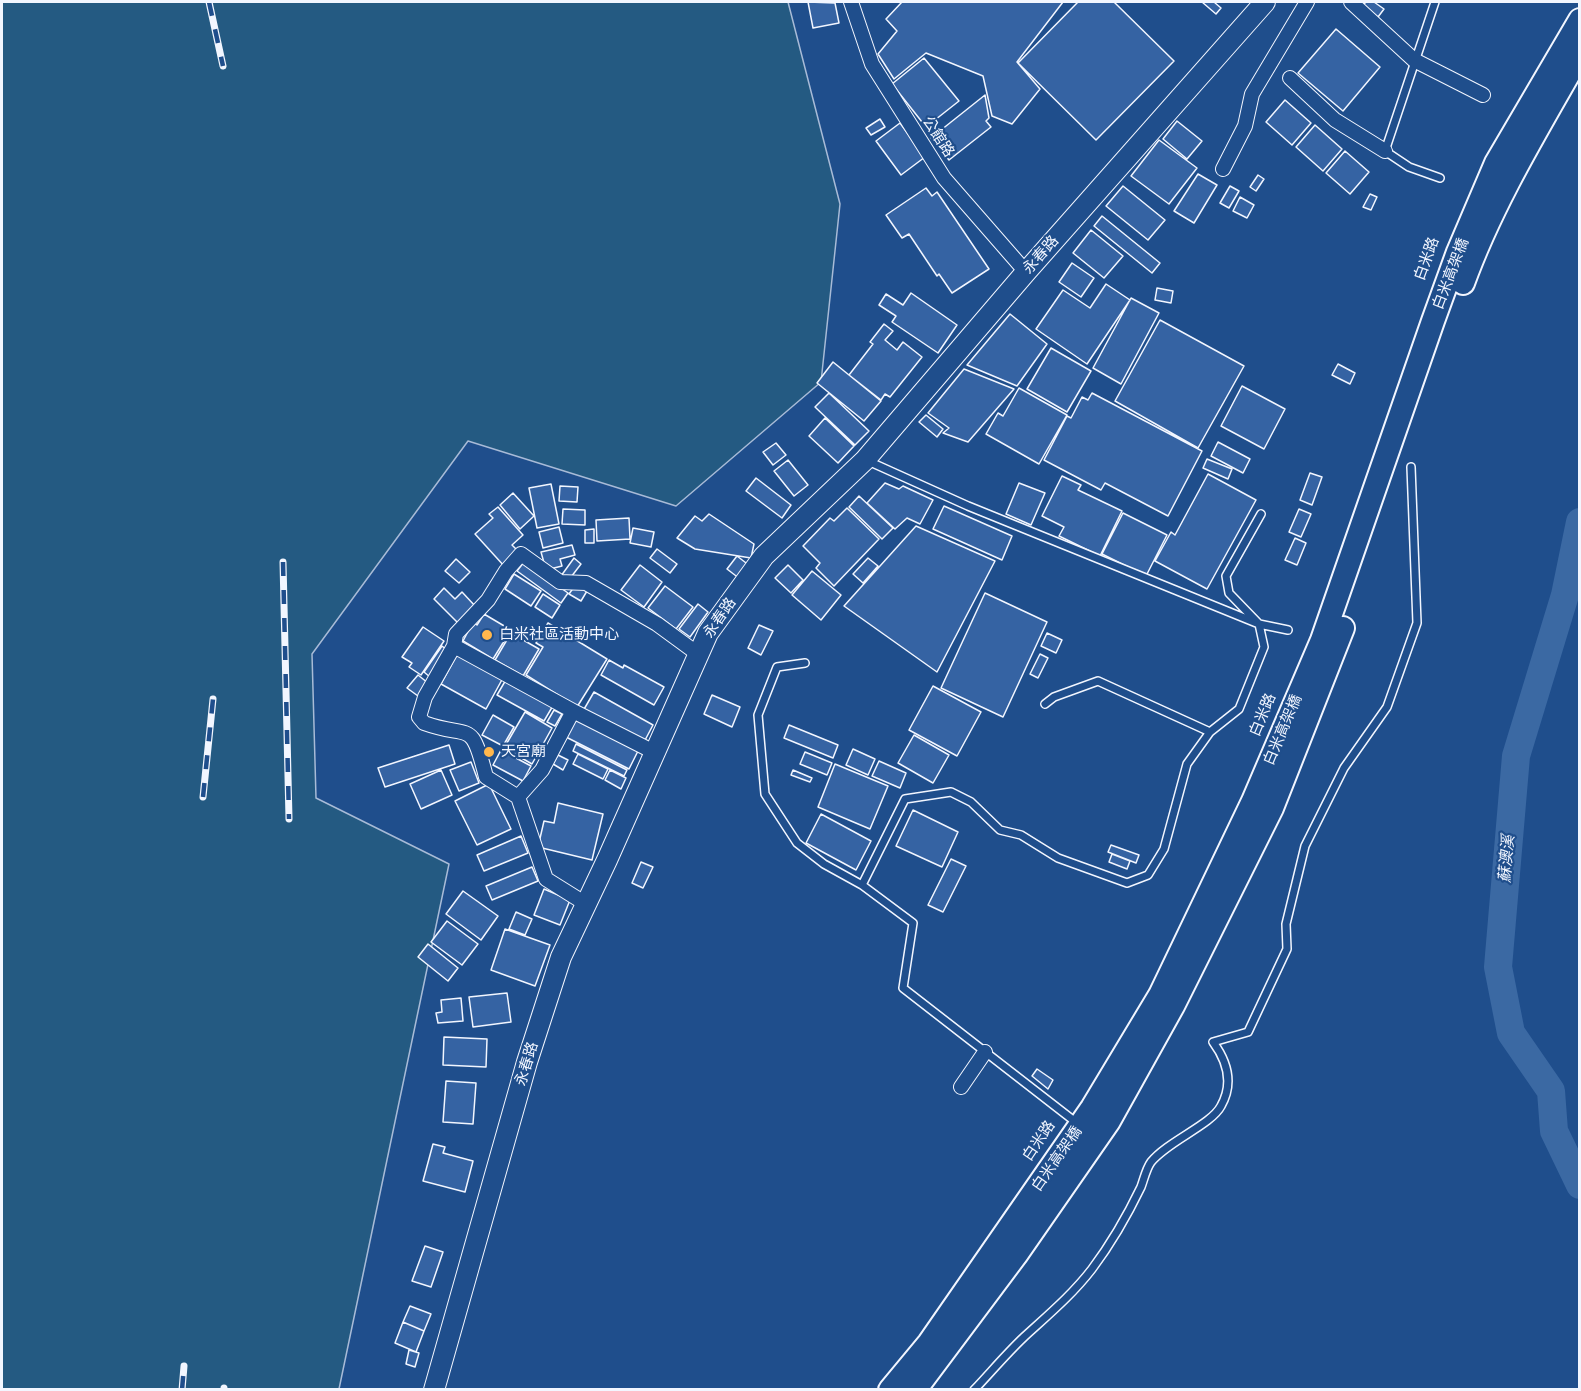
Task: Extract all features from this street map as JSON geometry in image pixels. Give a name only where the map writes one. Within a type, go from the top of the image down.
[{"type":"main road","name":"白米高架橋","points":[[890,1389],[929,1343],[1085,1118],[1160,995],[1253,801],[1322,640],[1444,291],[1492,173],[1580,21]]},
{"type":"main road","name":"白米高架橋","points":[[915,1389],[1016,1255],[1109,1121],[1173,1006],[1272,808],[1337,645],[1473,257],[1515,170],[1580,54]]},
{"type":"street","name":"公館路","points":[[851,2],[872,64],[944,178],[1026,272]]},
{"type":"street","name":"永春路","points":[[434,1389],[527,1062],[561,957],[708,633],[764,556],[865,460],[1026,272],[1265,2]]},
{"type":"street","points":[[1223,169],[1245,126],[1252,94],[1307,2]]},
{"type":"street","points":[[1351,2],[1414,60],[1483,95]]},
{"type":"street","name":"白米路","points":[[883,1389],[923,1340],[1073,1120],[1151,991],[1246,797],[1314,638],[1450,242],[1488,158],[1580,6]]},
{"type":"street","points":[[1290,78],[1335,120],[1385,151]]},
{"type":"street","points":[[586,904],[546,879],[518,797],[486,777],[477,742],[466,732],[431,726],[419,717],[425,697],[454,646],[456,634],[488,600],[521,554],[560,582],[586,583],[657,624],[698,654]]},
{"type":"street","points":[[454,646],[654,752]]},
{"type":"street","points":[[518,797],[542,770],[573,711]]},
{"type":"street","points":[[960,1087],[985,1052]]},
{"type":"lane","points":[[1435,2],[1385,151],[1409,167],[1440,178]]},
{"type":"lane","points":[[865,460],[968,506],[1259,624],[1288,630]]},
{"type":"lane","points":[[974,1389],[1023,1337],[1063,1304],[1093,1268],[1141,1186],[1149,1164],[1161,1151],[1212,1117],[1221,1107],[1227,1093],[1228,1075],[1225,1058],[1214,1042],[1248,1032],[1287,949],[1286,924],[1305,846],[1344,768],[1388,707],[1417,623],[1411,467]]},
{"type":"lane","points":[[862,885],[905,799],[951,792],[971,802],[1000,830],[1021,835],[1058,858],[1127,883],[1148,875],[1164,849],[1187,764],[1210,732],[1239,709],[1264,647],[1259,624],[1229,593],[1226,576],[1261,514]]},
{"type":"lane","points":[[806,663],[777,667],[758,715],[765,794],[797,843],[824,864],[862,885],[913,923],[903,988],[1073,1120]]},
{"type":"lane","points":[[1045,704],[1054,697],[1098,681],[1210,732]]},
{"type":"shaded area","points":[[2,2],[788,2],[840,204],[821,382],[676,506],[468,441],[312,654],[316,798],[449,864],[339,1389],[2,1390]]},
{"type":"building","points":[[808,2],[835,3],[839,23],[813,28]]},
{"type":"building","points":[[902,2],[1063,2],[1017,62],[1040,89],[1012,124],[992,116],[983,76],[926,53],[894,79],[878,54],[897,31],[886,19]]},
{"type":"building","points":[[1078,2],[1114,2],[1174,61],[1096,140],[1018,63]]},
{"type":"building","points":[[1202,2],[1214,2],[1221,8],[1216,14]]},
{"type":"building","points":[[1366,2],[1374,2],[1384,9],[1378,17],[1363,5]]},
{"type":"building","points":[[1336,29],[1380,67],[1343,111],[1298,73]]},
{"type":"building","points":[[924,58],[959,101],[926,127],[892,84]]},
{"type":"building","points":[[985,95],[989,118],[986,121],[991,127],[949,160],[931,138]]},
{"type":"building","points":[[1285,100],[1311,123],[1292,145],[1266,122]]},
{"type":"building","points":[[880,119],[885,127],[871,135],[866,128]]},
{"type":"building","points":[[1177,121],[1202,141],[1187,159],[1163,139]]},
{"type":"building","points":[[900,123],[925,157],[901,175],[876,141]]},
{"type":"building","points":[[1315,125],[1342,149],[1323,171],[1296,147]]},
{"type":"building","points":[[1159,140],[1197,168],[1169,204],[1131,176]]},
{"type":"building","points":[[1345,151],[1369,172],[1350,194],[1326,173]]},
{"type":"building","points":[[1198,174],[1217,185],[1194,223],[1174,211]]},
{"type":"building","points":[[1258,175],[1264,179],[1256,191],[1250,187]]},
{"type":"building","points":[[1123,186],[1165,220],[1148,240],[1106,206]]},
{"type":"building","points":[[1230,186],[1239,191],[1229,208],[1220,203]]},
{"type":"building","points":[[926,188],[932,196],[937,192],[989,269],[952,293],[939,274],[937,276],[909,234],[902,238],[886,215]]},
{"type":"building","points":[[1370,194],[1377,197],[1371,210],[1363,207]]},
{"type":"building","points":[[1240,197],[1254,205],[1247,218],[1233,211]]},
{"type":"building","points":[[1102,216],[1160,263],[1152,273],[1094,226]]},
{"type":"building","points":[[1091,230],[1123,256],[1104,278],[1073,253]]},
{"type":"building","points":[[1072,263],[1094,278],[1081,297],[1059,282]]},
{"type":"building","points":[[1106,284],[1130,300],[1087,364],[1036,329],[1063,290],[1090,308]]},
{"type":"building","points":[[1157,288],[1173,291],[1171,303],[1155,300]]},
{"type":"building","points":[[911,293],[957,325],[938,353],[892,322],[896,316],[879,305],[886,294],[903,305]]},
{"type":"building","points":[[1131,298],[1159,313],[1121,384],[1093,368]]},
{"type":"building","points":[[1010,314],[1047,344],[1017,386],[967,365]]},
{"type":"building","points":[[1160,320],[1244,366],[1198,448],[1115,401]]},
{"type":"building","points":[[884,324],[893,331],[885,340],[897,350],[903,342],[922,357],[890,397],[885,394],[881,400],[849,375],[873,344],[870,342]]},
{"type":"building","points":[[1051,348],[1091,371],[1067,412],[1027,389]]},
{"type":"building","points":[[833,362],[881,401],[864,421],[817,383]]},
{"type":"building","points":[[1338,364],[1355,373],[1350,384],[1332,375]]},
{"type":"building","points":[[964,369],[1014,389],[968,442],[943,433],[949,428],[928,413]]},
{"type":"building","points":[[1242,386],[1285,409],[1264,449],[1221,426]]},
{"type":"building","points":[[1019,388],[1067,415],[1039,464],[986,434],[998,413],[1003,416]]},
{"type":"building","points":[[829,393],[869,431],[855,445],[815,407]]},
{"type":"building","points":[[1092,393],[1202,451],[1168,516],[1105,483],[1101,490],[1044,460],[1067,416],[1071,418],[1082,397],[1088,400]]},
{"type":"building","points":[[926,415],[943,429],[937,437],[919,422]]},
{"type":"building","points":[[825,418],[854,446],[838,463],[809,436]]},
{"type":"building","points":[[1218,442],[1250,459],[1243,473],[1211,456]]},
{"type":"building","points":[[776,443],[786,455],[773,465],[763,452]]},
{"type":"building","points":[[1207,459],[1232,469],[1228,479],[1203,468]]},
{"type":"building","points":[[788,460],[808,485],[794,496],[774,471]]},
{"type":"building","points":[[1310,473],[1322,477],[1312,505],[1300,500]]},
{"type":"building","points":[[1208,474],[1256,500],[1207,589],[1155,561],[1171,532],[1175,535]]},
{"type":"building","points":[[1062,476],[1081,485],[1078,490],[1122,511],[1100,556],[1059,536],[1064,527],[1042,516]]},
{"type":"building","points":[[756,478],[791,505],[782,518],[746,491]]},
{"type":"building","points":[[885,483],[899,489],[903,486],[933,500],[920,524],[907,518],[895,529],[867,503]]},
{"type":"building","points":[[1019,483],[1045,493],[1031,525],[1006,514]]},
{"type":"building","points":[[551,484],[559,524],[537,528],[529,488]]},
{"type":"building","points":[[560,486],[578,487],[577,502],[559,501]]},
{"type":"building","points":[[513,493],[534,516],[520,529],[500,505]]},
{"type":"building","points":[[859,496],[893,528],[882,539],[849,507]]},
{"type":"building","points":[[944,506],[1012,536],[1002,560],[933,529]]},
{"type":"building","points":[[498,507],[523,535],[512,545],[520,553],[505,567],[475,534],[493,518],[489,514]]},
{"type":"building","points":[[847,508],[879,539],[834,586],[816,568],[820,563],[803,546],[830,518],[834,521]]},
{"type":"building","points":[[563,509],[585,510],[585,525],[562,524]]},
{"type":"building","points":[[1299,509],[1311,514],[1301,537],[1289,532]]},
{"type":"building","points":[[1123,513],[1167,535],[1146,576],[1102,554]]},
{"type":"building","points":[[709,514],[754,544],[751,558],[695,549],[677,538],[695,516],[702,521]]},
{"type":"building","points":[[629,518],[630,539],[597,541],[596,520]]},
{"type":"building","points":[[916,526],[995,561],[937,672],[844,606]]},
{"type":"building","points":[[559,527],[563,543],[543,548],[539,532]]},
{"type":"building","points":[[633,528],[654,532],[651,547],[630,543]]},
{"type":"building","points":[[594,529],[594,543],[585,543],[585,530]]},
{"type":"building","points":[[1295,538],[1306,543],[1297,565],[1285,560]]},
{"type":"building","points":[[572,545],[575,555],[560,559],[562,566],[546,570],[541,552]]},
{"type":"building","points":[[657,549],[677,564],[670,573],[650,558]]},
{"type":"building","points":[[737,556],[750,566],[740,579],[727,569]]},
{"type":"building","points":[[574,558],[581,564],[568,581],[561,576]]},
{"type":"building","points":[[868,558],[878,566],[863,583],[853,574]]},
{"type":"building","points":[[456,559],[470,572],[459,583],[445,571]]},
{"type":"building","points":[[524,562],[568,593],[561,603],[517,571]]},
{"type":"building","points":[[640,565],[662,582],[644,607],[621,590]]},
{"type":"building","points":[[788,565],[803,580],[791,593],[775,578]]},
{"type":"building","points":[[812,571],[841,595],[821,620],[792,595]]},
{"type":"building","points":[[514,574],[541,591],[531,606],[505,589]]},
{"type":"building","points":[[576,584],[587,591],[581,601],[569,594]]},
{"type":"building","points":[[665,586],[693,607],[676,629],[648,608]]},
{"type":"building","points":[[444,588],[455,599],[462,592],[476,607],[459,624],[434,599]]},
{"type":"building","points":[[985,593],[1047,622],[1003,717],[941,688]]},
{"type":"building","points":[[543,594],[560,605],[552,618],[535,607]]},
{"type":"building","points":[[698,604],[708,612],[690,637],[679,629]]},
{"type":"building","name":"白米社區活動中心","points":[[484,614],[511,630],[493,659],[463,641],[473,622],[477,625]]},
{"type":"building","points":[[548,623],[607,659],[577,707],[526,675],[543,647],[536,643]]},
{"type":"building","points":[[759,625],[773,631],[761,655],[748,648]]},
{"type":"building","points":[[423,627],[444,641],[421,675],[409,667],[412,663],[402,657]]},
{"type":"building","points":[[511,633],[539,649],[523,676],[495,660]]},
{"type":"building","points":[[1047,633],[1062,640],[1056,653],[1041,646]]},
{"type":"building","points":[[442,646],[448,651],[430,677],[424,672]]},
{"type":"building","points":[[459,651],[504,676],[486,709],[441,684]]},
{"type":"building","points":[[1040,654],[1048,658],[1038,678],[1030,674]]},
{"type":"building","points":[[609,660],[623,668],[624,665],[664,687],[654,705],[601,675]]},
{"type":"building","points":[[418,675],[428,683],[418,696],[407,688]]},
{"type":"building","points":[[507,678],[554,704],[544,721],[497,695]]},
{"type":"building","points":[[933,686],[981,712],[957,756],[909,730]]},
{"type":"building","points":[[594,692],[653,725],[643,744],[583,711]]},
{"type":"building","points":[[712,695],[740,707],[732,727],[704,714]]},
{"type":"building","points":[[554,710],[562,714],[555,726],[547,722]]},
{"type":"building","points":[[525,712],[552,728],[532,764],[504,748]]},
{"type":"building","points":[[493,715],[514,727],[503,746],[482,735]]},
{"type":"building","points":[[576,718],[639,749],[629,769],[566,737]]},
{"type":"building","points":[[789,725],[838,745],[833,758],[784,738]]},
{"type":"building","points":[[914,735],[949,755],[933,783],[898,763]]},
{"type":"building","points":[[576,744],[627,770],[624,776],[573,751]]},
{"type":"building","points":[[449,745],[455,764],[385,787],[378,768]]},
{"type":"building","points":[[853,749],[875,759],[868,775],[846,765]]},
{"type":"building","points":[[501,750],[531,766],[523,781],[493,765]]},
{"type":"building","points":[[805,752],[832,763],[827,775],[800,764]]},
{"type":"building","points":[[578,754],[608,769],[603,779],[573,764]]},
{"type":"building","points":[[558,755],[568,760],[563,770],[553,764]]},
{"type":"building","points":[[879,761],[906,773],[900,788],[872,776]]},
{"type":"building","points":[[471,762],[479,783],[459,791],[450,770]]},
{"type":"building","points":[[835,764],[888,786],[870,829],[818,807]]},
{"type":"building","points":[[441,770],[452,795],[421,809],[410,784]]},
{"type":"building","points":[[610,770],[626,778],[621,789],[605,780]]},
{"type":"building","points":[[793,770],[812,778],[810,782],[791,775]]},
{"type":"building","points":[[489,784],[511,829],[477,845],[455,801]]},
{"type":"building","points":[[558,803],[603,814],[592,860],[538,847],[544,821],[554,823]]},
{"type":"building","points":[[913,810],[958,832],[942,867],[896,846]]},
{"type":"building","points":[[821,814],[871,841],[856,870],[806,843]]},
{"type":"building","points":[[521,836],[528,853],[484,871],[477,855]]},
{"type":"building","points":[[1111,845],[1139,855],[1136,863],[1108,852]]},
{"type":"building","points":[[1112,854],[1130,861],[1127,869],[1109,862]]},
{"type":"building","points":[[951,859],[966,866],[943,912],[928,905]]},
{"type":"building","points":[[641,862],[653,867],[643,888],[632,883]]},
{"type":"building","points":[[532,867],[538,881],[492,900],[486,886]]},
{"type":"building","points":[[544,889],[570,900],[560,925],[534,915]]},
{"type":"building","points":[[463,891],[498,916],[481,940],[446,914]]},
{"type":"building","points":[[516,912],[532,919],[525,935],[509,929]]},
{"type":"building","points":[[447,921],[478,944],[462,965],[431,942]]},
{"type":"building","points":[[505,929],[550,945],[535,986],[491,970]]},
{"type":"building","points":[[428,944],[458,968],[448,981],[418,957]]},
{"type":"building","points":[[507,993],[511,1022],[473,1027],[469,997]]},
{"type":"building","points":[[461,998],[463,1021],[438,1023],[436,1013],[442,1012],[441,1000]]},
{"type":"building","points":[[444,1037],[487,1039],[486,1067],[443,1065]]},
{"type":"building","points":[[1037,1069],[1053,1080],[1048,1089],[1032,1076]]},
{"type":"building","points":[[446,1081],[476,1083],[473,1124],[443,1122]]},
{"type":"building","points":[[433,1144],[445,1147],[443,1153],[473,1161],[465,1192],[423,1181]]},
{"type":"building","points":[[425,1246],[443,1252],[431,1287],[412,1281]]},
{"type":"building","points":[[410,1306],[431,1314],[424,1331],[403,1322]]},
{"type":"building","points":[[403,1322],[424,1331],[416,1352],[395,1343]]},
{"type":"building","points":[[409,1350],[419,1353],[415,1367],[406,1364]]},
{"type":"waterway","name":"蘇澳溪","points":[[1580,522],[1565,595],[1516,756],[1498,967],[1511,1033],[1551,1091],[1554,1131],[1580,1185]]},
{"type":"railway","points":[[209,2],[223,66]]},
{"type":"railway","points":[[283,562],[289,819]]},
{"type":"railway","points":[[203,797],[213,699]]},
{"type":"railway","points":[[182,1390],[184,1366]]},
{"type":"place","name":"白米社區活動中心","points":[[487,635]]},
{"type":"place","name":"天宮廟","points":[[489,752]]}]
